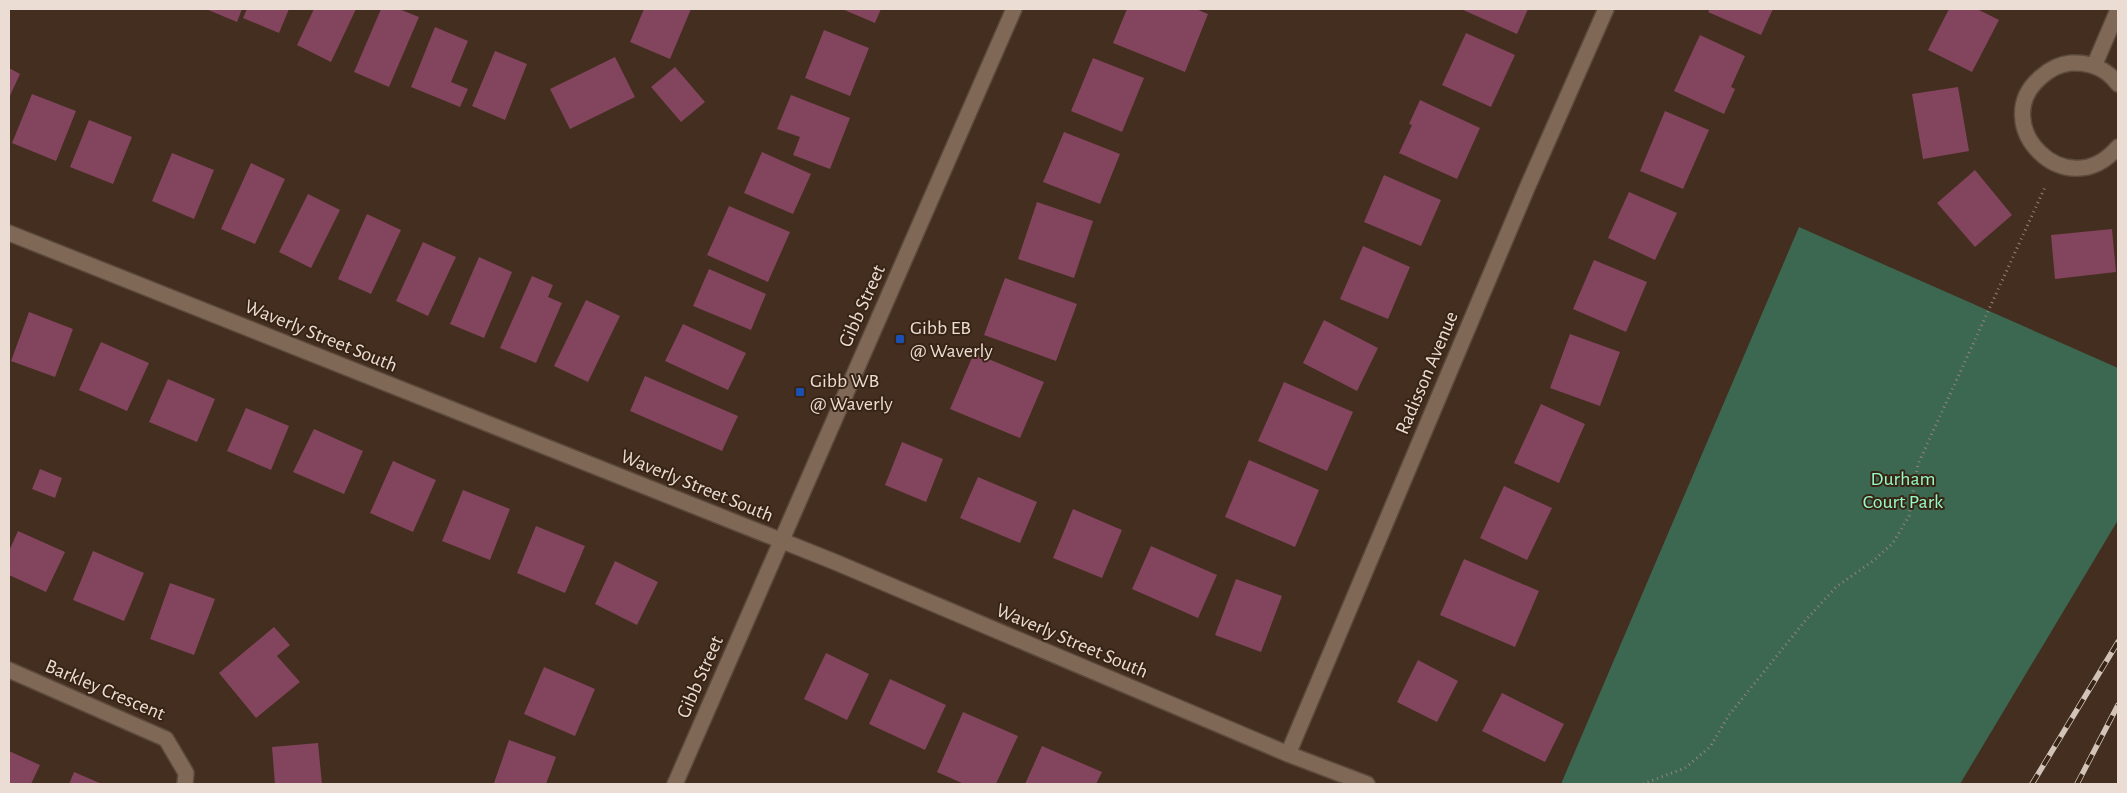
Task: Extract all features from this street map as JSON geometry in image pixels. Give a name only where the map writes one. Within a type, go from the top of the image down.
[{"type":"street","name":"Gibb Street","points":[[675,784],[1014,9]]},
{"type":"street","name":"Radisson Avenue","points":[[1288,754],[1527,188],[1606,9]]},
{"type":"street","points":[[2094,66],[2118,10]]},
{"type":"street","points":[[2118,84],[2114,77],[2094,66],[2082,63],[2064,63],[2048,70],[2035,81],[2026,97],[2023,114],[2025,131],[2032,146],[2045,159],[2056,164],[2078,169],[2095,165],[2110,156],[2118,147]]},
{"type":"street","name":"Waverly Street South","points":[[9,234],[844,566],[1288,754],[1367,784]]},
{"type":"street","name":"Barkley Crescent","points":[[9,670],[166,739],[186,773],[185,784]]},
{"type":"path","points":[[1643,784],[1685,768],[1710,747],[1729,715],[1804,621],[1836,588],[1873,561],[1893,543],[1909,516],[1918,464],[2056,164]]},
{"type":"green space","name":"Durham Court Park","points":[[1799,227],[2118,368],[2118,520],[1960,784],[1561,784]]},
{"type":"building","points":[[206,9],[242,9],[237,22]]},
{"type":"building","points":[[247,9],[289,9],[279,33],[243,18]]},
{"type":"building","points":[[314,9],[356,9],[331,62],[297,45]]},
{"type":"building","points":[[381,9],[399,9],[419,17],[389,87],[354,72]]},
{"type":"building","points":[[644,9],[691,9],[670,59],[630,42]]},
{"type":"building","points":[[842,9],[881,9],[875,23]]},
{"type":"building","points":[[1127,9],[1196,9],[1208,14],[1185,72],[1113,43]]},
{"type":"building","points":[[1461,9],[1528,9],[1517,34]]},
{"type":"building","points":[[1710,9],[1773,9],[1761,35],[1708,12]]},
{"type":"building","points":[[1949,9],[1977,9],[1999,20],[1972,72],[1928,50]]},
{"type":"building","points":[[435,27],[468,41],[451,82],[468,89],[460,107],[411,87]]},
{"type":"building","points":[[824,30],[869,48],[850,96],[805,78]]},
{"type":"building","points":[[1466,33],[1515,55],[1491,107],[1442,85]]},
{"type":"building","points":[[1700,35],[1745,56],[1731,87],[1735,89],[1724,114],[1674,91]]},
{"type":"building","points":[[495,51],[527,64],[505,120],[472,106]]},
{"type":"building","points":[[615,57],[635,97],[570,129],[550,89]]},
{"type":"building","points":[[1093,58],[1144,78],[1122,132],[1071,111]]},
{"type":"building","points":[[675,67],[705,102],[681,122],[651,87]]},
{"type":"building","points":[[9,68],[20,74],[9,98]]},
{"type":"building","points":[[1958,87],[1969,151],[1923,159],[1912,94]]},
{"type":"building","points":[[32,94],[76,111],[56,161],[12,143]]},
{"type":"building","points":[[791,95],[850,118],[830,169],[793,155],[800,137],[777,129]]},
{"type":"building","points":[[1420,100],[1480,128],[1457,179],[1399,153],[1412,125],[1409,124]]},
{"type":"building","points":[[1665,111],[1709,130],[1683,189],[1640,171]]},
{"type":"building","points":[[89,120],[132,137],[113,184],[70,167]]},
{"type":"building","points":[[1064,132],[1120,154],[1100,204],[1043,182]]},
{"type":"building","points":[[762,152],[811,174],[793,214],[744,193]]},
{"type":"building","points":[[172,153],[214,170],[194,219],[152,201]]},
{"type":"building","points":[[251,163],[285,179],[255,244],[221,229]]},
{"type":"building","points":[[1975,170],[2012,215],[1975,247],[1937,203]]},
{"type":"building","points":[[1384,175],[1441,200],[1421,246],[1364,222]]},
{"type":"building","points":[[1629,192],[1677,213],[1655,260],[1608,238]]},
{"type":"building","points":[[308,194],[340,210],[311,268],[279,252]]},
{"type":"building","points":[[1037,202],[1093,221],[1074,278],[1018,259]]},
{"type":"building","points":[[729,206],[790,232],[768,282],[707,255]]},
{"type":"building","points":[[367,214],[401,230],[371,294],[338,279]]},
{"type":"building","points":[[2112,229],[2116,272],[2055,279],[2051,235]]},
{"type":"building","points":[[423,242],[456,257],[428,316],[396,301]]},
{"type":"building","points":[[1363,246],[1410,267],[1388,319],[1340,299]]},
{"type":"building","points":[[479,257],[512,272],[484,338],[450,324]]},
{"type":"building","points":[[1594,260],[1647,282],[1626,332],[1573,309]]},
{"type":"building","points":[[709,269],[766,294],[751,330],[693,306]]},
{"type":"building","points":[[532,276],[553,285],[548,297],[562,303],[536,363],[500,348]]},
{"type":"building","points":[[1005,278],[1077,304],[1056,361],[984,335]]},
{"type":"building","points":[[586,300],[620,316],[588,382],[554,366]]},
{"type":"building","points":[[29,312],[73,329],[55,377],[11,361]]},
{"type":"building","points":[[1324,320],[1378,348],[1357,391],[1303,363]]},
{"type":"building","points":[[683,324],[746,353],[728,390],[665,361]]},
{"type":"building","points":[[1570,334],[1620,352],[1600,406],[1550,388]]},
{"type":"building","points":[[101,342],[149,363],[127,411],[79,390]]},
{"type":"building","points":[[974,353],[1044,382],[1020,438],[950,409]]},
{"type":"building","points":[[645,376],[738,416],[722,451],[630,411]]},
{"type":"building","points":[[168,379],[215,399],[197,442],[149,422]]},
{"type":"building","points":[[1284,382],[1353,412],[1327,471],[1258,441]]},
{"type":"building","points":[[1541,404],[1585,424],[1559,483],[1514,463]]},
{"type":"building","points":[[246,408],[289,426],[271,470],[227,451]]},
{"type":"building","points":[[314,429],[363,451],[344,494],[293,472]]},
{"type":"building","points":[[902,442],[943,459],[926,502],[885,485]]},
{"type":"building","points":[[1249,460],[1319,490],[1295,547],[1225,517]]},
{"type":"building","points":[[393,461],[436,480],[413,532],[370,513]]},
{"type":"building","points":[[40,469],[62,478],[55,498],[32,489]]},
{"type":"building","points":[[978,477],[1037,502],[1020,543],[960,518]]},
{"type":"building","points":[[1504,486],[1552,508],[1527,560],[1480,538]]},
{"type":"building","points":[[463,490],[510,509],[490,560],[442,541]]},
{"type":"building","points":[[1073,509],[1122,530],[1102,578],[1053,558]]},
{"type":"building","points":[[536,526],[585,546],[565,593],[517,573]]},
{"type":"building","points":[[18,531],[65,552],[46,592],[9,575],[9,551]]},
{"type":"building","points":[[1151,546],[1217,575],[1198,618],[1132,589]]},
{"type":"building","points":[[93,551],[144,573],[124,621],[73,600]]},
{"type":"building","points":[[1464,559],[1539,591],[1515,647],[1440,615]]},
{"type":"building","points":[[615,561],[658,582],[637,625],[595,604]]},
{"type":"building","points":[[1236,579],[1282,596],[1261,652],[1215,635]]},
{"type":"building","points":[[170,583],[215,599],[194,655],[150,639]]},
{"type":"building","points":[[274,627],[290,645],[277,656],[300,682],[256,718],[219,673]]},
{"type":"building","points":[[826,653],[869,674],[847,720],[804,699]]},
{"type":"building","points":[[1418,660],[1458,681],[1437,722],[1397,702]]},
{"type":"building","points":[[544,667],[595,689],[575,736],[524,714]]},
{"type":"building","points":[[890,679],[946,705],[925,750],[869,724]]},
{"type":"building","points":[[1502,693],[1564,724],[1545,762],[1482,731]]},
{"type":"building","points":[[963,712],[1018,736],[996,784],[964,784],[937,772]]},
{"type":"building","points":[[509,740],[556,757],[546,784],[494,783]]},
{"type":"building","points":[[318,743],[322,784],[275,784],[272,747]]},
{"type":"building","points":[[1042,746],[1102,772],[1096,784],[1025,784]]},
{"type":"building","points":[[9,751],[40,765],[31,784],[9,784]]},
{"type":"building","points":[[74,772],[102,784],[69,784]]},
{"type":"railway","points":[[2032,784],[2118,642]]},
{"type":"railway","points":[[2077,784],[2118,705]]},
{"type":"place","name":"Gibb EB @ Waverly","points":[[900,339]]},
{"type":"place","name":"Gibb WB @ Waverly","points":[[800,392]]}]
